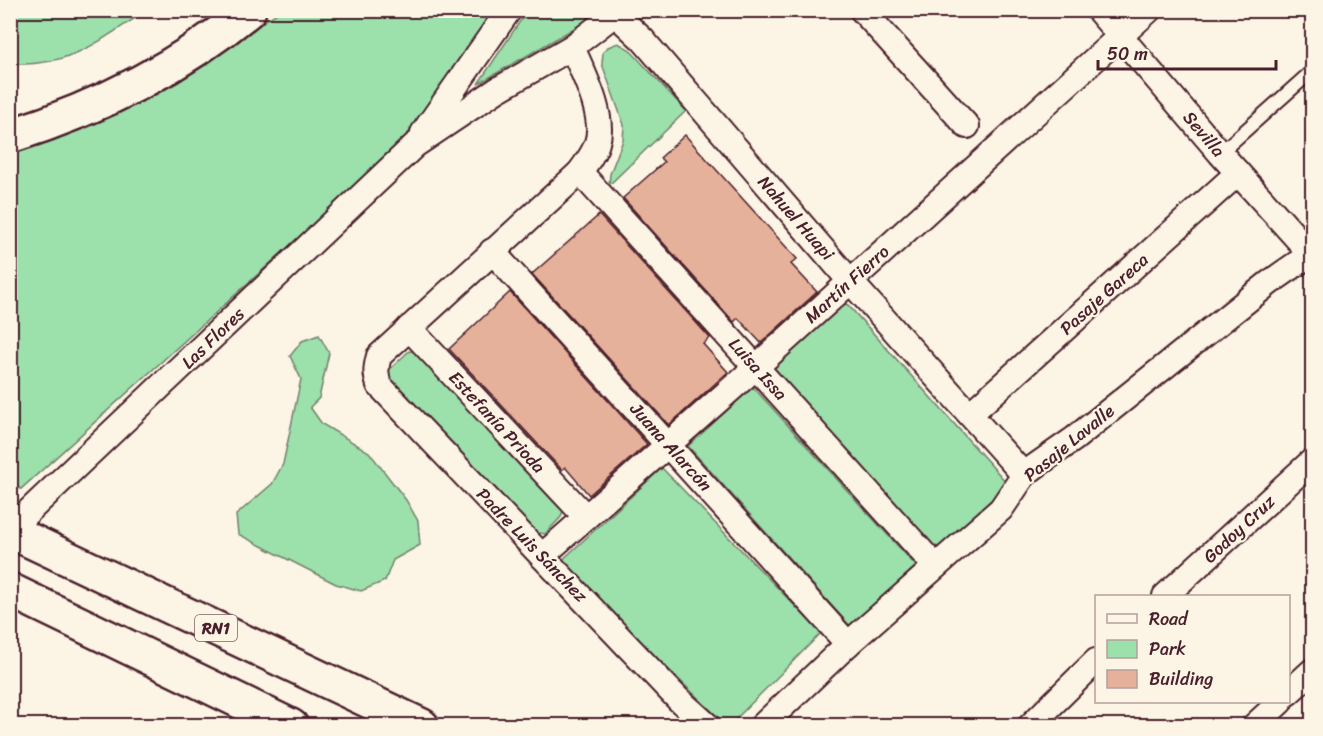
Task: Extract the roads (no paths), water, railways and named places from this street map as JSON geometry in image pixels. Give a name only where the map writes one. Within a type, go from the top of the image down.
[{"type":"highway","points":[[10,136],[69,115],[136,84],[182,58],[249,10]]},
{"type":"highway","name":"RN1","points":[[10,530],[422,726]]},
{"type":"highway","points":[[10,590],[291,726]]},
{"type":"street","name":"Las Flores","points":[[415,145],[509,10]]},
{"type":"street","points":[[862,10],[967,126]]},
{"type":"street","name":"Sevilla","points":[[1098,10],[1220,153],[1312,254]]},
{"type":"street","name":"Martín Fierro","points":[[542,556],[756,367],[1149,10]]},
{"type":"street","name":"Las Flores","points":[[10,530],[415,145],[497,90],[573,47],[615,12]]},
{"type":"street","name":"Nahuel Huapi","points":[[615,12],[644,40],[850,281],[1024,476]]},
{"type":"street","points":[[409,328],[580,172],[592,156],[599,132],[593,101],[573,47]]},
{"type":"street","name":"Luisa Issa","points":[[580,172],[935,566]]},
{"type":"street","name":"Pasaje Gareca","points":[[970,414],[1238,173]]},
{"type":"street","name":"Juana Alarcón","points":[[492,251],[848,644]]},
{"type":"street","name":"Pasaje Lavalle","points":[[762,726],[848,644],[1001,508],[1024,476],[1074,439],[1269,282],[1312,254]]},
{"type":"street","name":"Padre Luis Sánchez","points":[[409,328],[379,356],[376,367],[379,385],[678,699],[708,726]]},
{"type":"street","name":"Estefanía Prioda","points":[[409,328],[586,517]]},
{"type":"street","name":"Godoy Cruz","points":[[1167,595],[1312,461]]},
{"type":"street","points":[[1030,726],[1095,662]]},
{"type":"street","points":[[1290,691],[1312,671]]},
{"type":"street","points":[[1254,726],[1279,703]]},
{"type":"lane","points":[[1220,153],[1312,71]]}]
